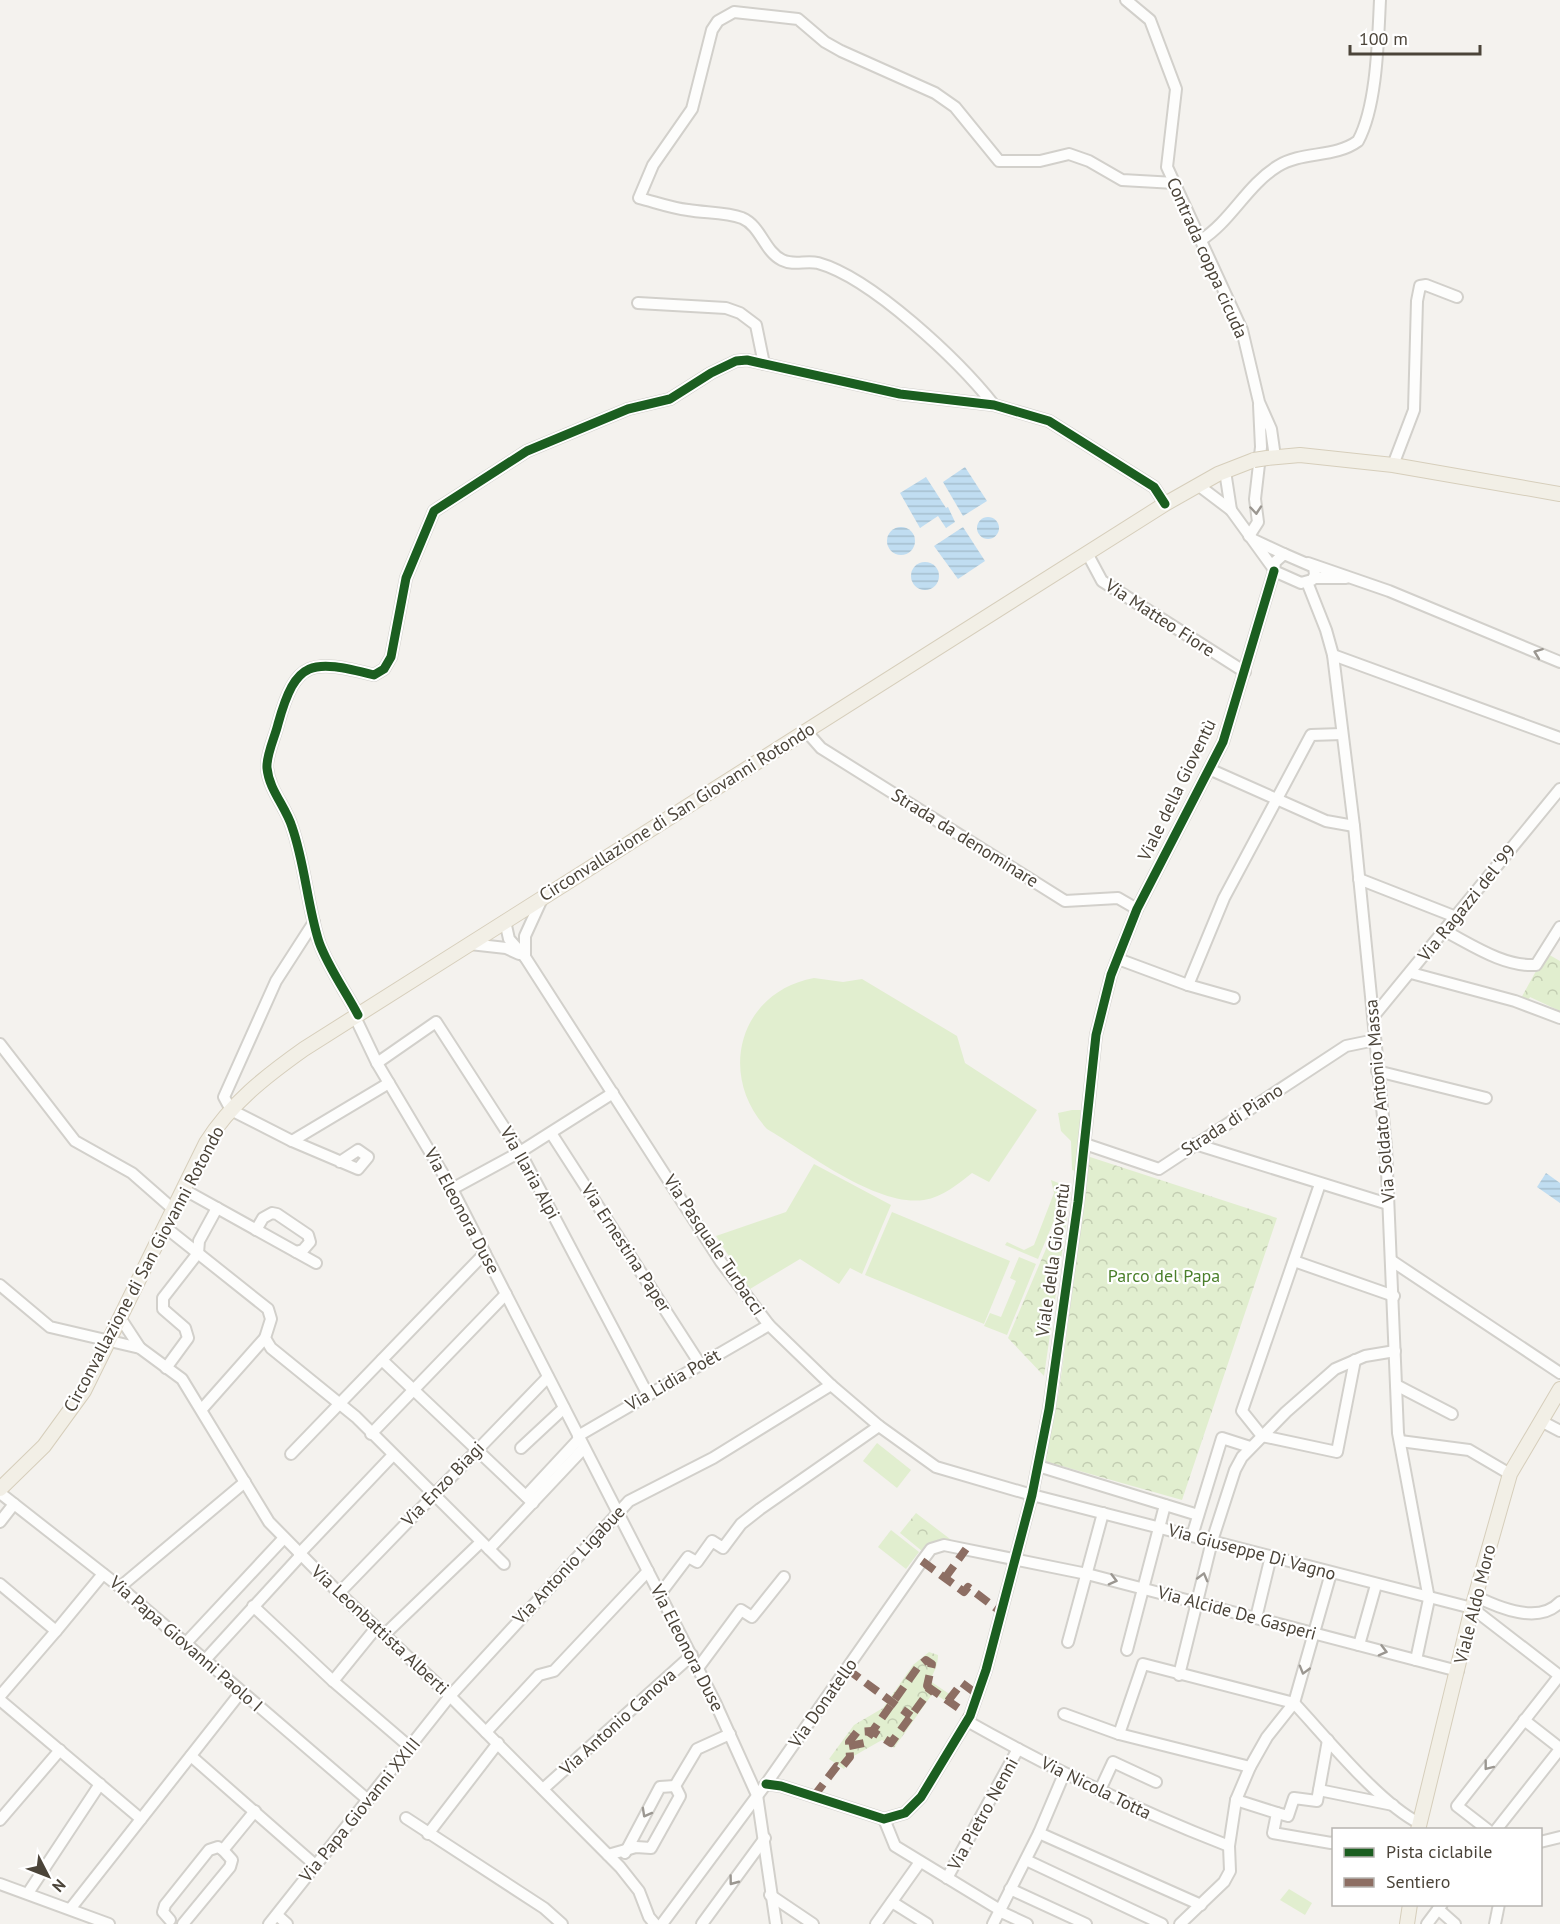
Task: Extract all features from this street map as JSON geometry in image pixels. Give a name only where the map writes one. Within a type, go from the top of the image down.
[{"type":"main road","name":"Circonvallazione di San Giovanni Rotondo","points":[[0,1491],[44,1446],[84,1391],[212,1134],[231,1110],[275,1069],[356,1016],[1165,504],[1225,471],[1265,458],[1308,456],[1393,465],[1560,494]]},
{"type":"main road","name":"Viale Aldo Moro","points":[[1419,1826],[1474,1602],[1510,1474],[1560,1389]]},
{"type":"main road","points":[[1407,1924],[1410,1906]]},
{"type":"street","name":"Contrada coppa cicuda","points":[[1126,0],[1150,20],[1176,89],[1167,167],[1242,330],[1259,402],[1271,429],[1265,458]]},
{"type":"street","points":[[1201,240],[1247,191],[1281,164],[1341,150],[1358,141],[1365,120],[1377,63],[1380,0]]},
{"type":"street","points":[[994,405],[979,386],[877,293],[817,262],[795,264],[782,260],[770,251],[753,225],[741,218],[683,210],[639,198],[653,165],[692,109],[712,30],[718,21],[734,12],[798,20],[825,42],[841,51],[935,93],[955,107],[999,161],[1040,161],[1069,154],[1089,161],[1122,180],[1175,183]]},
{"type":"street","points":[[1393,465],[1414,410],[1417,388],[1417,301],[1420,286],[1426,285],[1457,297]]},
{"type":"street","points":[[638,303],[726,308],[740,313],[756,325],[764,364]]},
{"type":"street","name":"Via Eleonora Duse","points":[[776,1924],[757,1795],[730,1734],[692,1655],[452,1189],[377,1063],[320,945],[302,858],[292,824],[269,779],[267,765],[287,691],[302,671],[340,666],[374,675],[384,669],[391,657],[406,578],[434,512],[527,451],[628,409],[670,399],[699,379],[736,361],[747,360],[900,394],[994,405],[1049,421],[1154,487],[1165,504]]},
{"type":"street","points":[[1249,537],[1258,522],[1256,500],[1261,447],[1259,402]]},
{"type":"street","points":[[1225,471],[1232,510]]},
{"type":"street","points":[[1198,485],[1232,510],[1274,570],[1289,579],[1358,579]]},
{"type":"street","points":[[1249,537],[1284,554],[1358,579],[1560,662]]},
{"type":"street","name":"Via Matteo Fiore","points":[[1086,554],[1102,581],[1245,672]]},
{"type":"street","name":"Viale della Gioventù","points":[[884,1819],[904,1813],[921,1797],[968,1721],[982,1684],[1032,1495],[1049,1409],[1085,1144],[1096,1035],[1118,959],[1137,909],[1223,742],[1274,570],[1278,558],[1284,554]]},
{"type":"street","name":"Via Soldato Antonio Massa","points":[[1308,563],[1315,570],[1311,580],[1333,655],[1354,826],[1386,1147],[1400,1441],[1429,1599]]},
{"type":"street","points":[[1266,598],[1289,579]]},
{"type":"street","points":[[1333,655],[1560,738]]},
{"type":"street","name":"Strada da denominare","points":[[806,731],[821,747],[1065,901],[1118,898],[1137,909]]},
{"type":"street","points":[[1188,986],[1224,898],[1311,735],[1342,734]]},
{"type":"street","points":[[1209,769],[1326,821],[1354,826]]},
{"type":"street","name":"Via Ragazzi del '99","points":[[1373,1017],[1559,792]]},
{"type":"street","points":[[1359,879],[1456,917]]},
{"type":"street","points":[[468,945],[506,948],[525,957],[525,936],[534,911],[543,897]]},
{"type":"street","name":"Via Pasquale Turbacci","points":[[505,921],[517,935],[525,957],[721,1262],[769,1325],[831,1385],[879,1426],[936,1467],[1032,1495]]},
{"type":"street","points":[[314,922],[276,981],[224,1097],[231,1110],[340,1162]]},
{"type":"street","points":[[1444,931],[1493,956],[1524,965],[1536,965],[1560,927]]},
{"type":"street","points":[[1118,959],[1188,986],[1234,998]]},
{"type":"street","points":[[1411,973],[1515,1001],[1560,1018]]},
{"type":"street","name":"Via Ilaria Alpi","points":[[377,1063],[436,1022],[520,1152],[647,1393]]},
{"type":"street","name":"Strada di Piano","points":[[1085,1144],[1159,1168],[1346,1046],[1375,1040]]},
{"type":"street","points":[[0,1044],[75,1142],[132,1173],[173,1209]]},
{"type":"street","points":[[1377,1071],[1486,1098]]},
{"type":"street","points":[[292,1141],[389,1083]]},
{"type":"street","points":[[452,1189],[520,1152],[613,1093]]},
{"type":"street","name":"Via Ernestina Paper","points":[[551,1133],[700,1364]]},
{"type":"street","points":[[1195,1144],[1388,1204]]},
{"type":"street","points":[[1320,1184],[1242,1411],[1262,1436],[1337,1452],[1355,1360]]},
{"type":"street","points":[[183,1189],[316,1263]]},
{"type":"street","points":[[166,1368],[188,1338],[185,1328],[163,1309],[163,1298],[198,1253],[199,1240],[217,1208]]},
{"type":"street","points":[[256,1230],[263,1218],[272,1213],[277,1214],[308,1235],[310,1242],[307,1247],[296,1252]]},
{"type":"street","points":[[165,1227],[268,1310],[271,1319],[265,1338],[202,1409]]},
{"type":"street","points":[[291,1454],[485,1253]]},
{"type":"street","points":[[1294,1261],[1394,1296]]},
{"type":"street","points":[[1392,1261],[1560,1373]]},
{"type":"street","name":"Via Leonbattista Alberti","points":[[0,1285],[50,1327],[140,1348],[182,1380],[202,1409],[265,1518],[339,1593],[498,1743],[608,1855],[639,1891],[649,1922]]},
{"type":"street","points":[[371,1434],[506,1294]]},
{"type":"street","points":[[121,1319],[140,1348]]},
{"type":"street","name":"Via Lidia Poët","points":[[333,1681],[380,1632],[485,1546],[580,1441],[647,1393],[769,1325]]},
{"type":"street","points":[[265,1338],[271,1348],[341,1403],[504,1564]]},
{"type":"street","points":[[1179,1675],[1212,1541],[1235,1470],[1250,1447],[1335,1369],[1355,1360],[1395,1351]]},
{"type":"street","points":[[382,1360],[529,1500]]},
{"type":"street","name":"Via Enzo Biagi","points":[[339,1593],[548,1377]]},
{"type":"street","name":"Via Antonio Ligabue","points":[[450,1696],[629,1502],[713,1458],[831,1385]]},
{"type":"street","points":[[1396,1385],[1452,1414]]},
{"type":"street","points":[[521,1448],[564,1408]]},
{"type":"street","points":[[1541,1421],[1560,1431]]},
{"type":"street","points":[[660,1593],[688,1557],[697,1562],[712,1541],[723,1548],[741,1524],[879,1426]]},
{"type":"street","points":[[1192,1536],[1222,1438],[1250,1447]]},
{"type":"street","points":[[1400,1441],[1468,1450],[1510,1474]]},
{"type":"street","points":[[205,1660],[393,1455]]},
{"type":"street","points":[[1038,1466],[1198,1515]]},
{"type":"street","points":[[120,1587],[245,1482]]},
{"type":"street","name":"Via Papa Giovanni Paolo I","points":[[0,1491],[120,1587],[368,1800]]},
{"type":"street","name":"Via Giuseppe Di Vagno","points":[[1032,1495],[1429,1599],[1474,1602],[1512,1611],[1546,1612],[1553,1610],[1560,1602]]},
{"type":"street","points":[[0,1522],[14,1504]]},
{"type":"street","points":[[1127,1650],[1165,1505]]},
{"type":"street","points":[[1068,1642],[1102,1513]]},
{"type":"street","points":[[185,1644],[284,1538]]},
{"type":"street","name":"Via Donatello","points":[[662,1924],[766,1784],[932,1549],[944,1545],[1015,1559]]},
{"type":"street","points":[[1256,1618],[1271,1556]]},
{"type":"street","name":"Via Alcide De Gasperi","points":[[1015,1559],[1143,1588],[1458,1671]]},
{"type":"street","points":[[486,1732],[539,1675],[554,1671],[648,1571]]},
{"type":"street","points":[[1180,1924],[1224,1882],[1230,1870],[1229,1846],[1236,1800],[1250,1767],[1267,1737],[1294,1703],[1331,1573]]},
{"type":"street","points":[[104,1574],[0,1698],[141,1819]]},
{"type":"street","points":[[698,1668],[741,1610],[752,1617],[784,1577]]},
{"type":"street","points":[[0,1584],[56,1632]]},
{"type":"street","points":[[1359,1645],[1376,1585]]},
{"type":"street","points":[[1416,1660],[1429,1599]]},
{"type":"street","points":[[1474,1602],[1560,1675],[1457,1806],[1485,1828]]},
{"type":"street","points":[[253,1606],[333,1681],[411,1748]]},
{"type":"street","name":"Via Antonio Canova","points":[[543,1789],[692,1655]]},
{"type":"street","points":[[1119,1734],[1143,1664],[1294,1703],[1394,1805],[1419,1826]]},
{"type":"street","points":[[71,1908],[242,1692]]},
{"type":"street","name":"Via Papa Giovanni XXIII","points":[[268,1924],[314,1864],[411,1748],[450,1696]]},
{"type":"street","points":[[1064,1714],[1119,1734],[1250,1767]]},
{"type":"street","points":[[1498,1828],[1560,1749],[1524,1720]]},
{"type":"street","name":"Via Nicola Totta","points":[[968,1721],[1064,1774],[1166,1822],[1229,1846]]},
{"type":"street","points":[[675,1786],[697,1749],[730,1734]]},
{"type":"street","points":[[1236,1800],[1288,1816],[1294,1797],[1317,1801],[1328,1740]]},
{"type":"street","points":[[428,1834],[498,1743]]},
{"type":"street","name":"Via Pietro Nenni","points":[[947,1878],[1018,1749]]},
{"type":"street","points":[[0,1820],[60,1750]]},
{"type":"street","points":[[191,1756],[314,1864]]},
{"type":"street","points":[[1100,1790],[1113,1762],[1156,1782]]},
{"type":"street","points":[[993,1924],[1039,1833],[1064,1774]]},
{"type":"street","points":[[28,1893],[100,1784]]},
{"type":"street","points":[[766,1784],[781,1786],[884,1819],[895,1846],[999,1911],[1027,1924]]},
{"type":"street","points":[[608,1855],[636,1847],[651,1848],[680,1796],[675,1786]]},
{"type":"street","points":[[620,1868],[625,1852],[660,1787],[675,1786]]},
{"type":"street","points":[[1319,1790],[1394,1805]]},
{"type":"street","points":[[223,1850],[255,1811]]},
{"type":"street","points":[[1277,1814],[1273,1833],[1332,1843]]},
{"type":"street","points":[[406,1818],[544,1908],[562,1924]]},
{"type":"street","points":[[1039,1833],[1200,1905]]},
{"type":"street","points":[[1542,1842],[1560,1837]]},
{"type":"street","points":[[702,1924],[765,1838]]},
{"type":"street","points":[[171,1923],[164,1912],[165,1905],[209,1850],[218,1847],[232,1860],[230,1867],[184,1924]]},
{"type":"street","points":[[1026,1860],[1162,1924]]},
{"type":"street","points":[[876,1924],[920,1862]]},
{"type":"street","points":[[0,1884],[71,1908],[109,1924]]},
{"type":"street","points":[[1010,1889],[1086,1924]]},
{"type":"street","points":[[770,1895],[813,1924]]},
{"type":"street","points":[[892,1902],[927,1924]]},
{"type":"street","points":[[1495,1924],[1499,1906]]},
{"type":"street","points":[[1427,1924],[1440,1907],[1455,1924]]},
{"type":"street","points":[[277,1915],[286,1924]]},
{"type":"green space","points":[[1546,953],[1560,961],[1560,1011],[1530,997],[1527,1003],[1520,1000]]},
{"type":"green space","points":[[814,978],[843,982],[862,979],[957,1036],[965,1063],[1037,1110],[989,1182],[972,1173],[938,1196],[924,1200],[905,1200],[864,1187],[822,1164],[767,1129],[752,1108],[743,1085],[740,1061],[744,1038],[753,1018],[768,1000],[788,986]]},
{"type":"green space","points":[[1081,1110],[1076,1171],[1072,1170],[1071,1141],[1061,1131],[1058,1113]]},
{"type":"green space","name":"Parco del Papa","points":[[1090,1157],[1277,1218],[1182,1500],[1044,1461],[1059,1392]]},
{"type":"green space","points":[[814,1164],[891,1205],[862,1274],[850,1268],[839,1284],[800,1259],[750,1289],[716,1236],[786,1212]]},
{"type":"green space","points":[[1051,1180],[1068,1187],[1038,1259],[1005,1245],[1007,1242],[1024,1250],[1034,1245],[1054,1193]]},
{"type":"green space","points":[[1071,1190],[1044,1376],[1008,1338]]},
{"type":"green space","points":[[892,1212],[1010,1261],[984,1324],[865,1275]]},
{"type":"green space","points":[[1019,1257],[1036,1264],[1007,1335],[984,1326],[990,1313],[1001,1317],[1016,1281],[1010,1278]]},
{"type":"green space","points":[[877,1443],[911,1470],[897,1488],[863,1461]]},
{"type":"green space","points":[[916,1513],[954,1542],[928,1546],[922,1551],[900,1533]]},
{"type":"green space","points":[[891,1530],[919,1552],[906,1569],[878,1547]]},
{"type":"green space","points":[[929,1652],[938,1655],[937,1665],[930,1681],[951,1695],[946,1701],[933,1693],[894,1748],[882,1740],[852,1757],[844,1769],[829,1759],[854,1725],[883,1708],[913,1665]]},
{"type":"green space","points":[[1289,1889],[1312,1903],[1305,1915],[1280,1900]]},
{"type":"water","points":[[965,467],[987,501],[963,516],[943,482]]},
{"type":"water","points":[[926,477],[946,508],[948,507],[955,522],[946,528],[938,516],[920,528],[900,493]]},
{"type":"water","points":[[988,517],[996,520],[999,528],[996,536],[988,539],[980,536],[977,528],[980,520]]},
{"type":"water","points":[[901,527],[911,531],[915,541],[911,551],[901,555],[891,551],[887,541],[891,531]]},
{"type":"water","points":[[963,527],[985,561],[958,579],[934,546]]},
{"type":"water","points":[[925,562],[935,566],[939,576],[935,586],[925,590],[915,586],[911,576],[915,566]]},
{"type":"water","points":[[1546,1173],[1560,1183],[1560,1203],[1537,1187]]},
{"type":"marked path","points":[[945,1578],[966,1549]]},
{"type":"marked path","points":[[922,1561],[964,1592],[968,1587],[1001,1612]]},
{"type":"marked path","points":[[849,1746],[864,1743],[918,1667],[926,1660],[932,1664],[927,1686],[931,1689]]},
{"type":"marked path","points":[[847,1669],[911,1716]]},
{"type":"marked path","points":[[948,1701],[962,1683],[978,1695]]},
{"type":"marked path","points":[[814,1796],[837,1766],[841,1768],[850,1757],[849,1742],[857,1732],[872,1731],[891,1743],[931,1689],[970,1716]]},
{"type":"cycle path","points":[[358,1015],[319,942],[296,841],[289,820],[268,776],[269,752],[292,687],[309,669],[321,666],[335,667],[374,675],[384,669],[391,657],[406,578],[434,511],[527,451],[628,409],[670,399],[711,373],[736,361],[747,360],[900,394],[994,405],[1049,421],[1154,487],[1165,504]]},
{"type":"cycle path","points":[[766,1784],[781,1786],[884,1819],[905,1813],[921,1797],[970,1716],[986,1670],[1032,1495],[1049,1409],[1078,1202],[1096,1035],[1111,975],[1137,909],[1223,742],[1274,571]]}]
